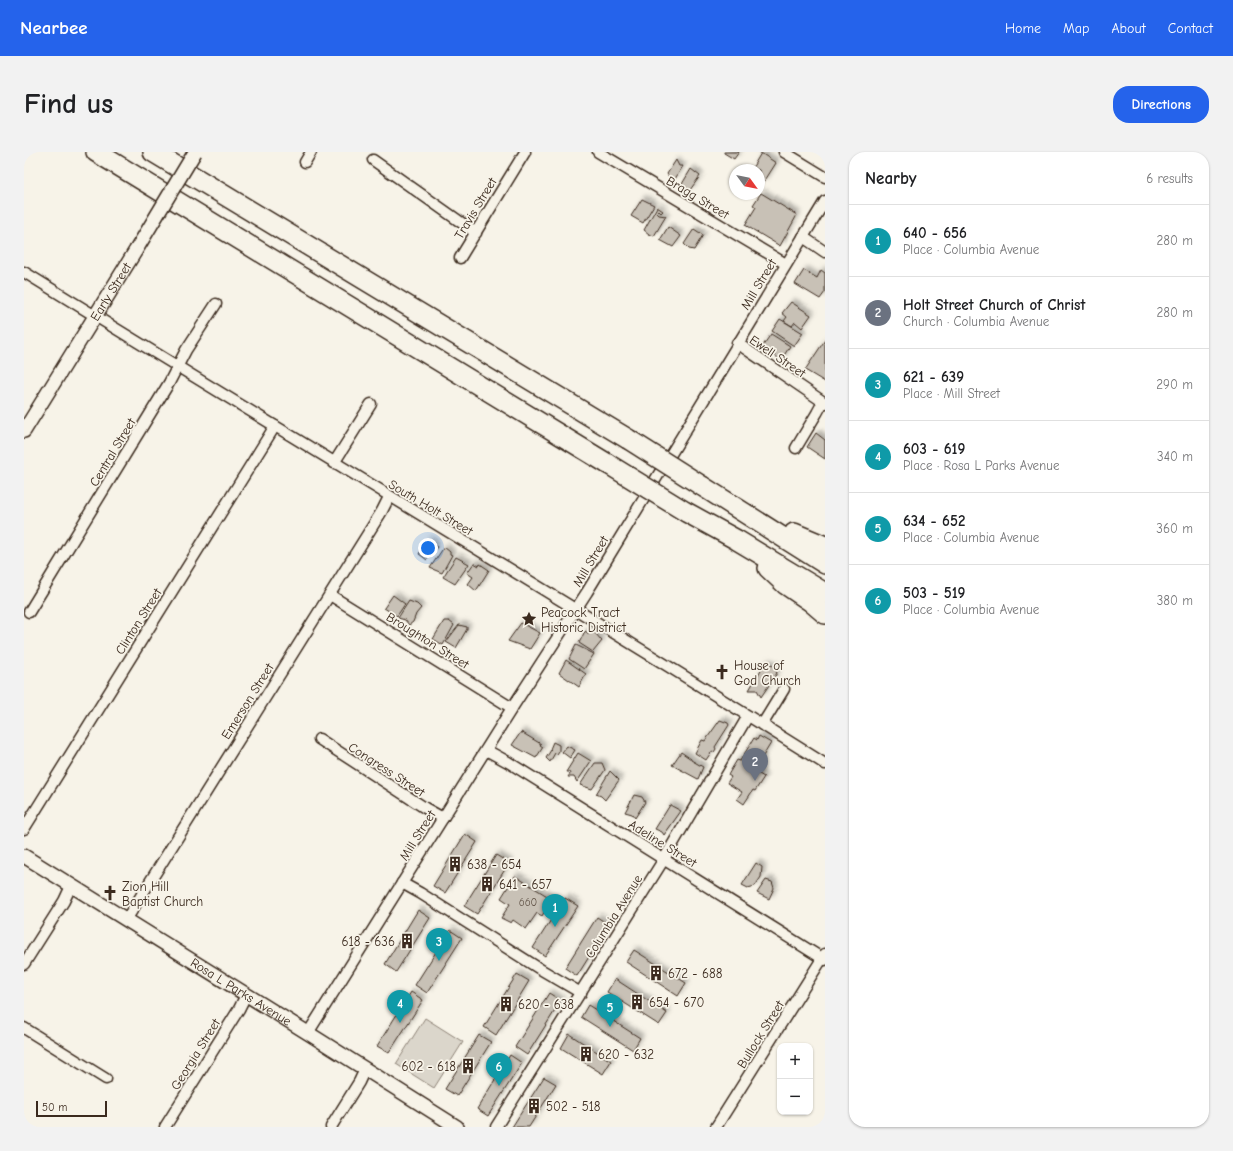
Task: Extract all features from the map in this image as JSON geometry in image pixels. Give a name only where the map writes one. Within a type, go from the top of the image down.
[{"type":"highway","points":[[96,152],[686,512],[737,540],[825,593]]},
{"type":"highway","points":[[153,152],[628,439],[825,564]]},
{"type":"highway","points":[[746,514],[825,546]]},
{"type":"highway","points":[[737,540],[786,585],[811,602],[825,614]]},
{"type":"street","name":"Early Street","points":[[24,432],[195,152]]},
{"type":"street","points":[[305,162],[311,152]]},
{"type":"street","name":"Travis Street","points":[[460,258],[525,152]]},
{"type":"street","name":"Bragg Street","points":[[598,152],[786,264]]},
{"type":"street","points":[[784,152],[825,177]]},
{"type":"street","points":[[373,160],[476,232]]},
{"type":"street","name":"Mill Street","points":[[308,1033],[575,609],[825,201]]},
{"type":"street","points":[[802,237],[825,252]]},
{"type":"street","name":"South Holt Street","points":[[24,272],[389,497],[575,609],[825,764]]},
{"type":"street","name":"Central Street","points":[[29,612],[161,396],[186,350],[216,304]]},
{"type":"street","name":"Ewell Street","points":[[737,343],[824,402]]},
{"type":"street","points":[[796,448],[824,402]]},
{"type":"street","points":[[334,462],[371,404]]},
{"type":"street","name":"Clinton Street","points":[[24,829],[275,426]]},
{"type":"street","name":"Emerson Street","points":[[126,920],[330,595],[382,511],[389,497]]},
{"type":"street","name":"Broughton Street","points":[[330,595],[512,708]]},
{"type":"street","points":[[762,724],[784,689]]},
{"type":"street","name":"Columbia Avenue","points":[[496,1127],[664,859],[748,716]]},
{"type":"street","name":"Congress Street","points":[[319,739],[425,808],[443,818]]},
{"type":"street","name":"Adeline Street","points":[[486,750],[508,762],[824,957]]},
{"type":"street","name":"Rosa L Parks Avenue","points":[[24,856],[457,1127]]},
{"type":"street","points":[[402,883],[581,993]]},
{"type":"street","points":[[24,964],[64,901],[71,886]]},
{"type":"street","name":"Bullock Street","points":[[716,1127],[824,957]]},
{"type":"street","name":"Georgia Street","points":[[166,1127],[246,995]]},
{"type":"street","points":[[24,1028],[106,1079]]},
{"type":"street","points":[[332,1127],[359,1082],[365,1069]]},
{"type":"shaded area","points":[[425,1018],[463,1042],[434,1088],[396,1064]]},
{"type":"building","points":[[724,152],[739,152],[734,159]]},
{"type":"building","points":[[761,153],[776,163],[765,180],[765,164],[755,164]]},
{"type":"building","points":[[676,160],[679,166],[683,166],[675,179],[670,178],[667,174]]},
{"type":"building","points":[[691,169],[700,176],[690,190],[682,184]]},
{"type":"building","points":[[765,195],[797,215],[780,246],[745,225],[756,207],[753,205],[756,200],[765,200]]},
{"type":"building","points":[[642,199],[654,205],[643,223],[631,216]]},
{"type":"building","points":[[657,207],[663,211],[661,213],[659,211],[657,213],[659,215],[666,216],[654,236],[644,230]]},
{"type":"building","points":[[668,227],[681,236],[673,247],[660,240]]},
{"type":"building","points":[[694,229],[703,235],[694,250],[689,249],[684,244]]},
{"type":"building","points":[[804,270],[817,278],[821,270],[825,273],[825,292],[820,299],[795,284]]},
{"type":"building","points":[[791,302],[811,315],[802,328],[795,322],[792,326],[784,321],[787,317],[782,313]]},
{"type":"building","points":[[780,319],[803,333],[794,346],[772,331]]},
{"type":"building","points":[[771,334],[790,346],[781,360],[762,347]]},
{"type":"building","points":[[825,340],[825,382],[805,370]]},
{"type":"building","points":[[816,433],[825,440],[825,459],[807,447]]},
{"type":"building","points":[[427,540],[433,542],[437,547],[427,560],[419,554]]},
{"type":"building","points":[[444,547],[452,555],[442,573],[430,568]]},
{"type":"building","points":[[456,557],[469,564],[455,584],[443,577]]},
{"type":"building","points":[[474,563],[479,566],[480,564],[489,570],[476,591],[468,584],[473,577],[467,573]]},
{"type":"building","points":[[393,595],[405,604],[397,616],[384,608]]},
{"type":"building","points":[[409,601],[417,604],[421,608],[416,614],[413,622],[409,625],[405,620],[398,618]]},
{"type":"building","points":[[444,621],[449,621],[454,625],[443,645],[433,639]]},
{"type":"building","points":[[521,623],[540,633],[530,649],[508,641]]},
{"type":"building","points":[[459,625],[467,627],[467,629],[456,648],[446,642]]},
{"type":"building","points":[[585,631],[589,634],[589,631],[595,633],[602,641],[593,652],[579,643]]},
{"type":"building","points":[[576,645],[594,654],[584,669],[569,659]]},
{"type":"building","points":[[566,660],[586,674],[579,687],[559,673]]},
{"type":"building","points":[[765,663],[773,665],[777,673],[761,697],[757,690],[749,690]]},
{"type":"building","points":[[720,720],[728,723],[729,725],[715,747],[716,749],[714,752],[712,751],[706,760],[695,753],[702,740],[705,741]]},
{"type":"building","points":[[521,732],[541,744],[540,745],[543,747],[536,758],[512,745]]},
{"type":"building","points":[[759,736],[771,743],[754,771],[764,777],[744,804],[737,799],[742,792],[727,783],[731,777],[728,775],[737,760],[740,761],[754,738],[757,740]]},
{"type":"building","points":[[553,742],[559,745],[559,751],[557,754],[555,753],[550,762],[546,758],[551,750],[550,749]]},
{"type":"building","points":[[567,746],[575,750],[570,758],[562,752]]},
{"type":"building","points":[[681,752],[703,767],[698,779],[672,765]]},
{"type":"building","points":[[578,753],[591,761],[577,782],[574,777],[568,777],[570,774],[569,772],[566,772]]},
{"type":"building","points":[[595,763],[602,763],[605,770],[592,789],[580,785]]},
{"type":"building","points":[[610,771],[619,780],[605,800],[596,794]]},
{"type":"building","points":[[634,795],[642,797],[645,802],[635,818],[632,814],[625,812]]},
{"type":"building","points":[[670,805],[681,811],[664,835],[662,832],[655,829]]},
{"type":"building","name":"638 - 654","points":[[465,834],[477,842],[445,893],[433,886]]},
{"type":"building","name":"641 - 657","points":[[496,855],[509,863],[477,914],[464,906]]},
{"type":"building","points":[[756,863],[762,867],[761,877],[755,886],[748,888],[742,885]]},
{"type":"building","points":[[515,876],[552,899],[542,916],[537,913],[526,929],[513,920],[511,923],[501,918],[510,904],[501,898]]},
{"type":"building","points":[[766,880],[772,882],[774,888],[769,899],[757,893]]},
{"type":"building","points":[[565,898],[578,906],[545,956],[533,948]]},
{"type":"building","name":"618 - 636","points":[[418,910],[430,918],[396,972],[385,964]]},
{"type":"building","points":[[597,917],[609,925],[577,976],[565,968]]},
{"type":"building","points":[[450,930],[462,938],[427,993],[415,985]]},
{"type":"building","name":"672 - 688","points":[[634,950],[686,983],[678,996],[626,962]]},
{"type":"building","name":"620 - 638","points":[[517,974],[529,981],[496,1035],[484,1027]]},
{"type":"building","name":"654 - 670","points":[[615,979],[667,1013],[659,1025],[607,992]]},
{"type":"building","points":[[411,992],[423,1000],[389,1053],[377,1046]]},
{"type":"building","points":[[549,993],[561,1001],[527,1055],[515,1047]]},
{"type":"building","points":[[588,1005],[640,1038],[633,1050],[581,1017]]},
{"type":"building","name":"620 - 632","points":[[569,1034],[611,1061],[603,1074],[561,1048]]},
{"type":"building","name":"602 - 618","points":[[479,1035],[491,1042],[457,1096],[445,1089]]},
{"type":"building","points":[[510,1055],[522,1063],[488,1116],[477,1109]]},
{"type":"building","name":"502 - 518","points":[[544,1077],[556,1084],[529,1127],[512,1127]]},
{"type":"place","name":"Peacock Tract Historic District","points":[[529,619]]},
{"type":"place","name":"House of God Church","points":[[722,672]]},
{"type":"place","name":"Holt Street Church of Christ","points":[[755,781]]},
{"type":"place","name":"638 - 654","points":[[455,864]]},
{"type":"place","name":"641 - 657","points":[[487,884]]},
{"type":"place","name":"Zion Hill Baptist Church","points":[[110,893]]},
{"type":"place","name":"640 - 656","points":[[555,927]]},
{"type":"place","name":"618 - 636","points":[[407,941]]},
{"type":"place","name":"621 - 639","points":[[439,961]]},
{"type":"place","name":"672 - 688","points":[[656,973]]},
{"type":"place","name":"654 - 670","points":[[637,1002]]},
{"type":"place","name":"620 - 638","points":[[506,1004]]},
{"type":"place","name":"603 - 619","points":[[400,1023]]},
{"type":"place","name":"634 - 652","points":[[610,1027]]},
{"type":"place","name":"620 - 632","points":[[586,1054]]},
{"type":"place","name":"602 - 618","points":[[468,1066]]},
{"type":"place","name":"503 - 519","points":[[499,1086]]},
{"type":"place","name":"502 - 518","points":[[534,1106]]}]
